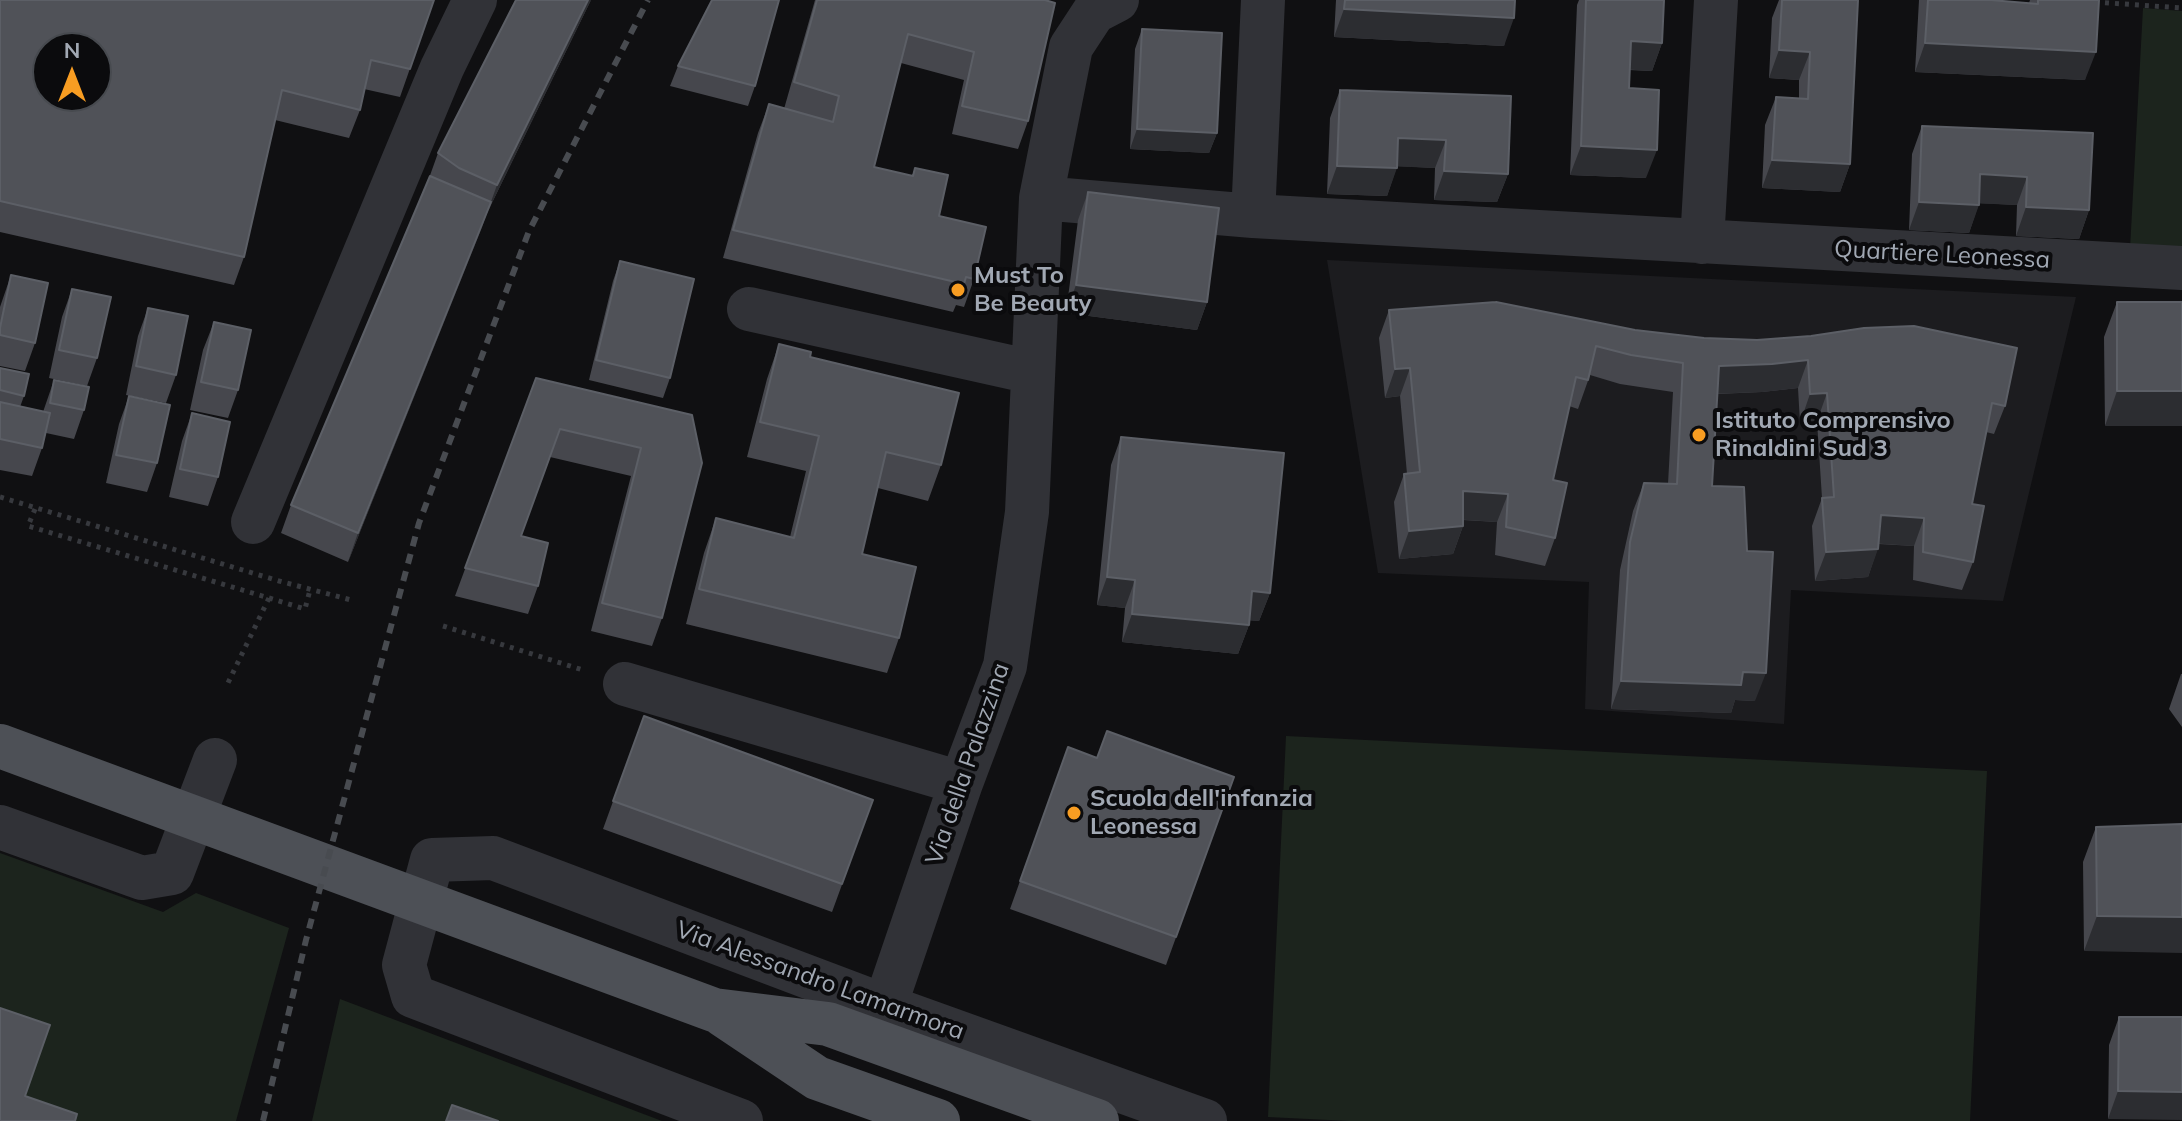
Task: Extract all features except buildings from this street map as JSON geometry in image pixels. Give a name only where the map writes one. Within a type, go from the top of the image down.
[{"type":"main road","name":"Via Alessandro Lamarmora","points":[[0,746],[714,1010],[817,1078],[938,1121]]},
{"type":"main road","name":"Via Alessandro Lamarmora","points":[[714,1010],[828,1024],[1097,1121]]},
{"type":"street","points":[[253,522],[442,68],[475,0]]},
{"type":"street","name":"Via della Palazzina","points":[[885,1006],[961,783],[1005,666],[1027,512],[1041,198],[1071,47],[1094,12],[1117,0]]},
{"type":"street","points":[[1253,216],[1263,0]]},
{"type":"street","points":[[1702,242],[1716,0]]},
{"type":"street","name":"Quartiere Leonessa","points":[[1041,198],[1253,216],[2182,268]]},
{"type":"street","points":[[749,309],[1032,372]]},
{"type":"street","points":[[625,684],[961,783]]},
{"type":"street","points":[[0,827],[142,878],[172,873],[215,760]]},
{"type":"street","name":"Via Alessandro Lamarmora","points":[[741,1121],[413,996],[404,965],[432,860],[493,858],[885,1006],[1205,1121]]},
{"type":"path","points":[[2084,1],[2182,8]]},
{"type":"path","points":[[0,497],[355,601]]},
{"type":"path","points":[[35,509],[28,526],[305,609],[310,590]]},
{"type":"path","points":[[226,687],[269,598]]},
{"type":"path","points":[[443,626],[625,684]]},
{"type":"shaded area","points":[[2143,8],[2182,11],[2182,251],[2130,249]]},
{"type":"shaded area","name":"Istituto Comprensivo Rinaldini Sud 3","points":[[1327,260],[2076,297],[2003,601],[1791,590],[1784,724],[1585,709],[1589,582],[1378,573]]},
{"type":"shaded area","points":[[1286,736],[1987,771],[1970,1121],[1349,1121],[1268,1117]]},
{"type":"shaded area","points":[[0,853],[163,912],[196,893],[289,928],[236,1121],[0,1121]]},
{"type":"shaded area","points":[[340,999],[662,1121],[312,1121]]},
{"type":"railway","points":[[263,1121],[306,940],[419,523],[529,231],[648,0]]},
{"type":"place","name":"Must To Be Beauty","points":[[958,290]]},
{"type":"place","name":"Istituto Comprensivo Rinaldini Sud 3","points":[[1699,435]]},
{"type":"place","name":"Scuola dell'infanzia Leonessa","points":[[1074,813]]}]
